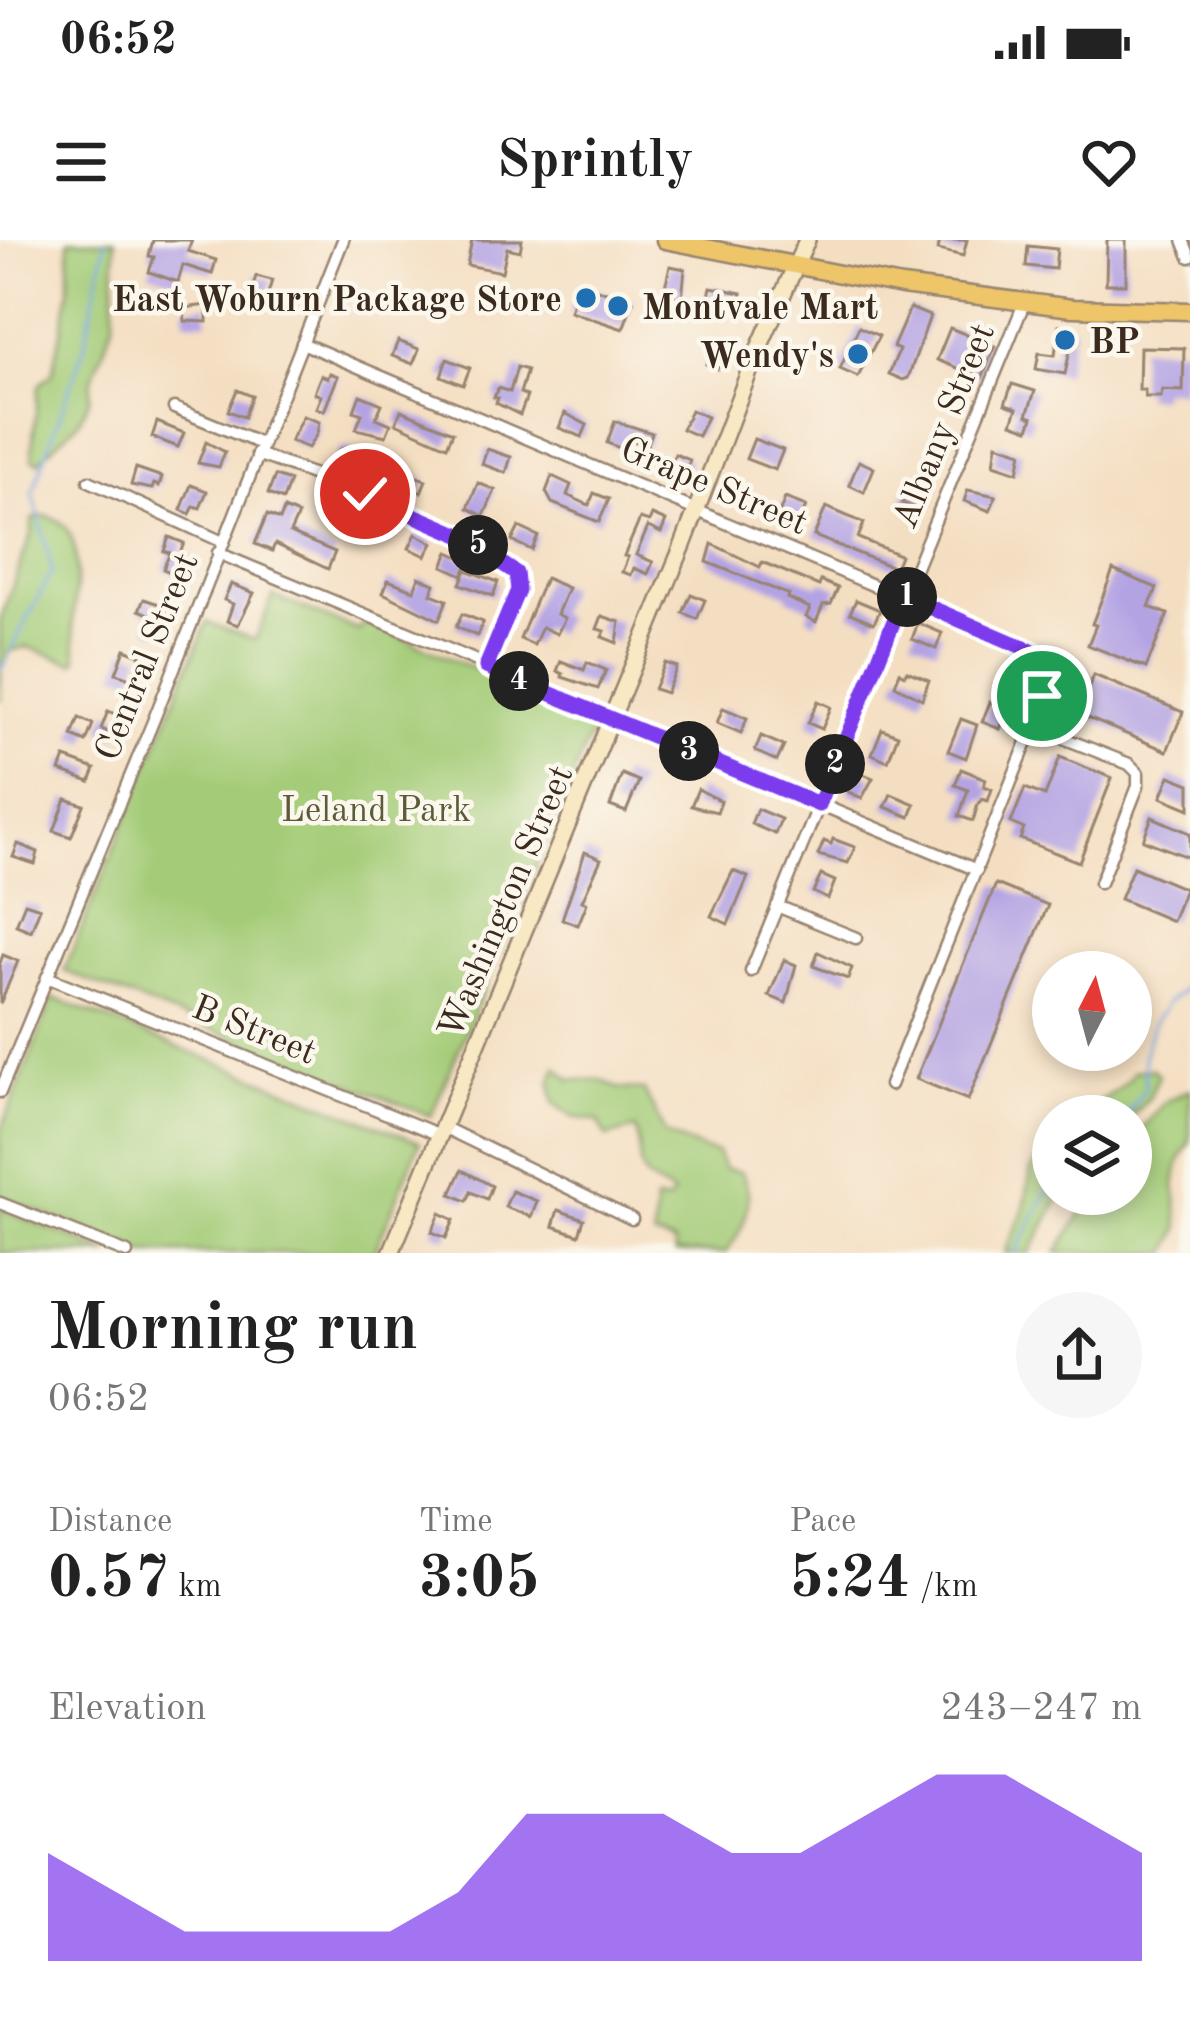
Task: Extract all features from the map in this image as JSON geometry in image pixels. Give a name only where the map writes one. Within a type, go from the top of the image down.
[{"type":"main road","points":[[665,240],[886,284],[1072,308],[1190,311]]},
{"type":"main road","name":"Washington Street","points":[[391,1253],[697,510],[781,293],[807,240]]},
{"type":"street","name":"Central Street","points":[[0,1092],[343,240]]},
{"type":"street","points":[[1184,240],[1190,256]]},
{"type":"street","name":"Albany Street","points":[[751,971],[1025,301]]},
{"type":"street","name":"Grape Street","points":[[302,344],[1035,654],[1042,678],[1034,726]]},
{"type":"street","points":[[174,408],[428,520],[514,570],[518,590],[486,667]]},
{"type":"street","points":[[89,482],[486,667],[977,870]]},
{"type":"street","points":[[890,1085],[1034,726],[1129,764],[1138,773],[1138,786],[1100,883]]},
{"type":"street","points":[[777,906],[856,938]]},
{"type":"street","name":"B Street","points":[[47,977],[442,1131],[632,1219]]},
{"type":"street","points":[[0,1203],[128,1253]]},
{"type":"green space","points":[[69,240],[115,240],[114,322],[78,422],[38,462],[32,448],[39,385],[53,373],[69,291]]},
{"type":"green space","points":[[40,516],[56,519],[73,541],[77,660],[74,663],[27,647],[9,651],[1,673],[0,702],[0,621],[32,532],[32,520]]},
{"type":"green space","name":"Leland Park","points":[[273,596],[359,631],[364,623],[377,627],[596,721],[431,1116],[64,971],[207,622],[255,640]]},
{"type":"green space","points":[[53,998],[420,1142],[374,1253],[145,1253],[0,1196],[0,1133]]},
{"type":"green space","points":[[557,1067],[571,1080],[601,1080],[620,1089],[644,1090],[665,1134],[717,1152],[724,1169],[741,1172],[748,1204],[738,1235],[725,1253],[676,1253],[674,1243],[654,1237],[655,1201],[667,1202],[674,1195],[643,1173],[635,1129],[607,1137],[598,1121],[573,1117],[554,1103],[551,1082]]},
{"type":"green space","points":[[1152,1069],[1159,1075],[1150,1095],[1109,1095],[1134,1071]]},
{"type":"green space","points":[[1190,1089],[1190,1142],[1179,1162],[1175,1184],[1179,1229],[1168,1253],[1057,1253],[1081,1215],[1152,1215],[1152,1117],[1165,1102]]},
{"type":"green space","points":[[1031,1170],[1032,1215],[1051,1215],[1030,1253],[1005,1253],[1024,1209]]},
{"type":"green space","points":[[0,1209],[110,1253],[0,1253]]},
{"type":"building","points":[[153,240],[192,240],[188,251],[216,260],[212,274],[183,265],[178,282],[149,272]]},
{"type":"building","points":[[472,240],[522,240],[520,251],[507,248],[502,272],[467,265]]},
{"type":"building","points":[[940,240],[967,240],[963,256],[938,250]]},
{"type":"building","points":[[1107,240],[1126,240],[1126,284],[1106,284]]},
{"type":"building","points":[[1028,246],[1057,249],[1055,269],[1026,266]]},
{"type":"building","points":[[670,266],[685,269],[682,299],[664,291]]},
{"type":"building","points":[[256,276],[272,280],[266,301],[250,296]]},
{"type":"building","points":[[579,283],[633,301],[623,329],[570,311]]},
{"type":"building","points":[[711,287],[742,293],[738,310],[717,306],[715,317],[705,315]]},
{"type":"building","points":[[207,305],[207,322],[185,321],[184,308]]},
{"type":"building","points":[[910,308],[930,316],[908,378],[903,380],[889,374],[899,350],[893,347]]},
{"type":"building","points":[[1059,325],[1075,327],[1065,374],[1036,369],[1039,353],[1055,355]]},
{"type":"building","points":[[859,327],[879,336],[858,377],[840,369]]},
{"type":"building","points":[[950,328],[995,346],[982,378],[937,360]]},
{"type":"building","points":[[716,340],[727,344],[717,369],[706,364]]},
{"type":"building","points":[[398,341],[419,349],[413,364],[392,356]]},
{"type":"building","points":[[1140,347],[1184,348],[1183,391],[1162,390],[1161,397],[1145,397],[1145,390],[1139,390]]},
{"type":"building","points":[[447,359],[470,368],[463,385],[441,376]]},
{"type":"building","points":[[517,367],[527,370],[520,393],[527,396],[520,415],[496,403],[494,397],[498,388],[510,392]]},
{"type":"building","points":[[330,373],[338,376],[324,411],[316,408],[321,396],[314,393],[321,375],[328,378]]},
{"type":"building","points":[[1012,384],[1035,391],[1027,415],[1033,417],[1029,429],[1012,423],[1017,408],[1005,404]]},
{"type":"building","points":[[237,390],[252,396],[244,417],[228,411]]},
{"type":"building","points":[[360,395],[382,404],[376,418],[391,424],[386,436],[356,429],[362,414],[354,411]]},
{"type":"building","points":[[401,410],[453,432],[447,446],[396,423]]},
{"type":"building","points":[[691,410],[707,417],[698,436],[682,429]]},
{"type":"building","points":[[565,413],[587,425],[582,437],[559,428]]},
{"type":"building","points":[[303,416],[319,422],[308,448],[290,441]]},
{"type":"building","points":[[615,421],[652,433],[647,446],[630,439],[625,450],[607,443]]},
{"type":"building","points":[[157,422],[184,433],[178,447],[152,437]]},
{"type":"building","points":[[754,439],[783,450],[775,470],[746,459]]},
{"type":"building","points":[[206,442],[225,452],[219,467],[198,463]]},
{"type":"building","points":[[997,444],[1022,452],[1018,472],[994,464]]},
{"type":"building","points":[[345,448],[426,480],[421,492],[354,468],[350,477],[337,472],[333,466],[339,450]]},
{"type":"building","points":[[487,449],[511,457],[506,473],[482,464]]},
{"type":"building","points":[[675,454],[690,460],[683,480],[667,474],[669,468],[660,464],[663,455],[673,459]]},
{"type":"building","points":[[859,461],[874,468],[864,492],[849,485]]},
{"type":"building","points":[[136,468],[162,477],[159,486],[131,485]]},
{"type":"building","points":[[275,476],[290,481],[283,500],[268,494]]},
{"type":"building","points":[[552,476],[571,485],[567,495],[589,505],[594,493],[609,499],[599,522],[552,503],[546,492]]},
{"type":"building","points":[[478,483],[495,490],[484,516],[468,508]]},
{"type":"building","points":[[191,485],[207,491],[200,508],[194,506],[190,514],[181,510]]},
{"type":"building","points":[[910,485],[925,491],[917,509],[902,503]]},
{"type":"building","points":[[968,490],[996,496],[990,511],[964,501]]},
{"type":"building","points":[[319,496],[377,515],[382,519],[377,534],[314,511]]},
{"type":"building","points":[[785,498],[806,506],[800,522],[779,514]]},
{"type":"building","points":[[826,507],[864,523],[858,538],[900,555],[895,568],[814,536]]},
{"type":"building","points":[[284,509],[298,515],[290,533],[335,552],[328,569],[275,544],[272,551],[255,544],[267,515],[280,520]]},
{"type":"building","points":[[652,515],[666,521],[661,533],[648,527],[636,555],[653,562],[648,574],[634,568],[631,575],[622,572],[640,519],[649,522]]},
{"type":"building","points":[[519,527],[538,536],[532,550],[512,541]]},
{"type":"building","points":[[416,534],[433,543],[426,556],[409,548]]},
{"type":"building","points":[[169,537],[184,543],[177,575],[163,569],[170,553],[164,551]]},
{"type":"building","points":[[712,544],[760,567],[762,562],[819,586],[821,581],[838,588],[816,622],[806,617],[810,608],[787,598],[789,595],[707,562]]},
{"type":"building","points":[[449,552],[469,561],[463,575],[443,566]]},
{"type":"building","points":[[466,570],[498,582],[493,596],[460,584]]},
{"type":"building","points":[[1113,570],[1157,588],[1149,607],[1168,614],[1146,668],[1088,645]]},
{"type":"building","points":[[419,577],[435,584],[431,594],[447,600],[439,620],[383,593],[388,580],[414,590]]},
{"type":"building","points":[[545,578],[568,588],[557,614],[565,618],[557,634],[542,627],[534,645],[520,639]]},
{"type":"building","points":[[231,584],[254,593],[238,625],[227,621],[233,604],[224,600]]},
{"type":"building","points":[[691,594],[705,600],[697,619],[683,613]]},
{"type":"building","points":[[144,599],[168,607],[158,633],[148,630],[149,614],[139,610]]},
{"type":"building","points":[[856,600],[880,610],[874,623],[850,613]]},
{"type":"building","points":[[462,614],[483,622],[477,636],[456,627]]},
{"type":"building","points":[[602,616],[620,622],[617,643],[602,637],[605,631],[597,629]]},
{"type":"building","points":[[918,623],[942,633],[936,649],[912,639]]},
{"type":"building","points":[[125,649],[141,655],[132,679],[116,673]]},
{"type":"building","points":[[561,661],[584,670],[587,662],[606,670],[598,689],[562,677],[557,671]]},
{"type":"building","points":[[665,663],[677,667],[666,693],[654,689]]},
{"type":"building","points":[[1011,668],[1026,674],[1020,691],[1004,684]]},
{"type":"building","points":[[907,671],[929,680],[922,699],[895,685],[900,672],[905,675]]},
{"type":"building","points":[[1094,675],[1183,712],[1167,751],[1078,714]]},
{"type":"building","points":[[818,701],[831,707],[822,729],[808,723]]},
{"type":"building","points":[[990,702],[1007,709],[1000,729],[982,722]]},
{"type":"building","points":[[723,708],[747,718],[741,733],[717,723]]},
{"type":"building","points":[[108,711],[125,718],[118,736],[101,729]]},
{"type":"building","points":[[79,718],[93,724],[86,742],[72,736]]},
{"type":"building","points":[[961,719],[977,725],[966,758],[948,751]]},
{"type":"building","points":[[882,729],[898,735],[888,761],[872,754]]},
{"type":"building","points":[[761,736],[784,746],[777,761],[755,751]]},
{"type":"building","points":[[1060,757],[1112,778],[1079,862],[1020,839],[1024,829],[1011,823],[1025,788],[1045,796]]},
{"type":"building","points":[[65,758],[95,769],[90,782],[60,771]]},
{"type":"building","points":[[961,769],[986,779],[984,786],[992,789],[988,801],[982,799],[978,804],[973,821],[959,816],[968,790],[955,785]]},
{"type":"building","points":[[856,771],[873,778],[862,798],[848,792]]},
{"type":"building","points":[[622,774],[639,781],[626,812],[610,806]]},
{"type":"building","points":[[1170,776],[1190,784],[1190,809],[1161,797]]},
{"type":"building","points":[[698,789],[721,801],[717,812],[691,806]]},
{"type":"building","points":[[891,794],[915,804],[910,817],[885,807]]},
{"type":"building","points":[[66,799],[84,805],[71,837],[54,831]]},
{"type":"building","points":[[757,809],[781,819],[775,834],[751,824]]},
{"type":"building","points":[[1152,817],[1190,833],[1190,858],[1143,840]]},
{"type":"building","points":[[833,839],[855,847],[848,863],[818,855],[824,841],[831,844]]},
{"type":"building","points":[[18,844],[38,852],[35,864],[13,857]]},
{"type":"building","points":[[585,852],[601,859],[582,901],[587,903],[578,925],[562,919]]},
{"type":"building","points":[[1133,867],[1185,889],[1172,921],[1120,899]]},
{"type":"building","points":[[733,871],[748,877],[728,924],[711,916]]},
{"type":"building","points":[[821,875],[835,881],[828,899],[813,892]]},
{"type":"building","points":[[996,884],[1048,905],[968,1100],[916,1079]]},
{"type":"building","points":[[25,903],[40,908],[31,931],[16,925]]},
{"type":"building","points":[[818,952],[852,968],[848,979],[813,966]]},
{"type":"building","points":[[3,955],[18,961],[0,1004],[0,963]]},
{"type":"building","points":[[784,960],[796,965],[786,1003],[769,996]]},
{"type":"building","points":[[462,1170],[492,1186],[487,1199],[471,1192],[467,1201],[451,1194]]},
{"type":"building","points":[[512,1191],[537,1201],[531,1217],[505,1207]]},
{"type":"building","points":[[558,1210],[584,1219],[579,1235],[553,1226]]},
{"type":"building","points":[[440,1213],[454,1220],[446,1238],[432,1232]]},
{"type":"waterway","points":[[0,672],[52,571],[33,492],[84,347],[106,240]]},
{"type":"waterway","points":[[1140,1095],[1152,1026],[1167,1003],[1190,985]]},
{"type":"waterway","points":[[1015,1253],[1035,1215]]},
{"type":"place","name":"East Woburn Package Store","points":[[586,298]]},
{"type":"place","name":"Montvale Mart","points":[[618,306]]},
{"type":"place","name":"BP","points":[[1065,340]]},
{"type":"place","name":"Wendy's","points":[[858,354]]},
{"type":"route","points":[[365,494],[460,535],[516,573],[518,590],[486,667],[819,805],[904,596],[1034,652],[1041,670],[1042,696]]}]
